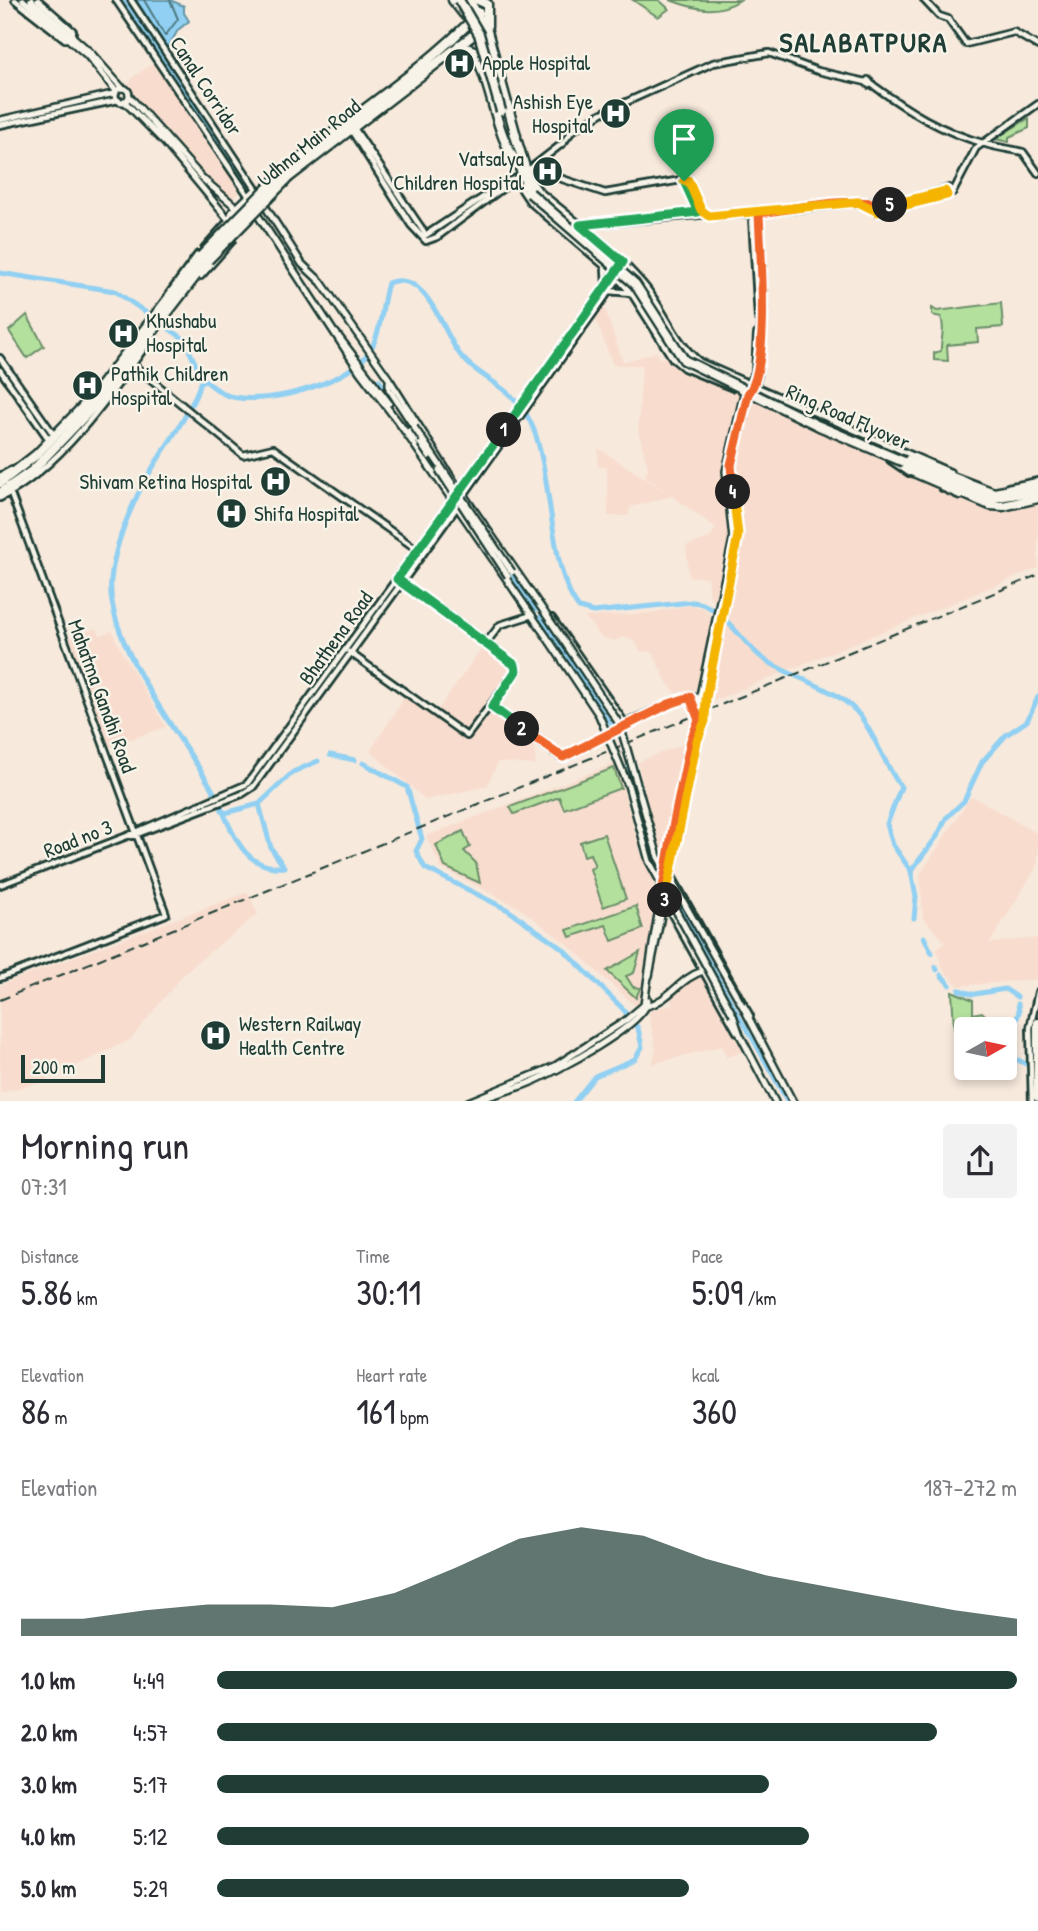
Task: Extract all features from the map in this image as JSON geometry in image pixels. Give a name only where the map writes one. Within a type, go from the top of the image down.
[{"type":"highway","points":[[469,0],[490,41],[525,173]]},
{"type":"highway","points":[[483,23],[485,1]]},
{"type":"highway","points":[[459,2],[478,45],[509,150],[525,173]]},
{"type":"highway","points":[[458,34],[462,22],[459,2]]},
{"type":"highway","points":[[459,2],[482,32],[503,110],[525,173]]},
{"type":"highway","points":[[286,175],[458,34],[483,23]]},
{"type":"highway","name":"Udhna Main Road","points":[[150,332],[169,302],[204,258],[286,175],[352,129],[459,45],[472,29],[483,23]]},
{"type":"highway","points":[[478,45],[490,41]]},
{"type":"highway","points":[[459,45],[474,51],[485,72]]},
{"type":"highway","points":[[503,110],[516,136]]},
{"type":"highway","name":"Ring Road Flyover","points":[[525,173],[531,192],[632,276],[686,357],[905,460]]},
{"type":"highway","points":[[0,483],[53,441],[132,364],[150,332]]},
{"type":"highway","points":[[0,496],[10,491],[150,332]]},
{"type":"highway","points":[[905,460],[924,464],[994,493],[1038,490]]},
{"type":"highway","points":[[905,460],[909,470],[990,505],[1003,506],[1038,490]]},
{"type":"highway","points":[[905,460],[980,491],[997,495],[1038,490]]},
{"type":"highway","points":[[1038,1023],[1034,1029],[1038,1097]]},
{"type":"main road","points":[[23,0],[66,33]]},
{"type":"main road","points":[[31,0],[72,39],[118,90],[230,221],[242,229],[265,206]]},
{"type":"main road","points":[[483,23],[485,1]]},
{"type":"main road","points":[[262,200],[310,156],[472,29]]},
{"type":"main road","points":[[118,90],[203,179],[236,207]]},
{"type":"main road","points":[[230,221],[236,207],[256,189],[302,264],[321,282],[345,314],[462,493],[620,725],[658,857],[793,1101]]},
{"type":"main road","points":[[257,214],[332,330],[421,444],[510,574],[543,612]]},
{"type":"main road","points":[[389,379],[390,389],[510,574],[531,613]]},
{"type":"main road","points":[[378,391],[531,613],[606,729],[628,785],[649,861],[733,1015],[740,1035],[775,1101]]},
{"type":"main road","points":[[662,906],[666,865],[691,740],[698,724],[697,709],[723,603],[734,527],[727,464],[746,393]]},
{"type":"main road","points":[[644,1008],[646,975],[699,730],[705,721],[718,626]]},
{"type":"main road","points":[[476,1101],[558,1069],[627,1023],[644,1008],[660,1002],[685,978],[703,971]]},
{"type":"main road","points":[[468,1101],[555,1066],[627,1023]]},
{"type":"street","points":[[15,0],[72,39],[73,31],[38,0]]},
{"type":"street","points":[[116,0],[248,195]]},
{"type":"street","name":"Canal Corridor","points":[[131,0],[256,189]]},
{"type":"street","points":[[924,0],[939,16],[948,19],[966,44],[1014,32],[1038,46]]},
{"type":"street","points":[[352,129],[426,236],[525,173],[563,143],[572,131],[592,119],[713,63],[769,53],[818,71],[868,82],[889,99],[927,122],[981,143],[1023,152],[1038,173]]},
{"type":"street","points":[[0,122],[118,90]]},
{"type":"street","points":[[0,122],[124,99]]},
{"type":"street","points":[[858,202],[881,211],[949,192],[981,143],[1038,104]]},
{"type":"street","points":[[525,173],[605,193],[686,182],[699,213]]},
{"type":"street","points":[[525,173],[539,191],[625,264],[646,287],[688,353],[700,362],[991,489],[1038,490]]},
{"type":"street","points":[[525,173],[522,190],[530,202],[616,276],[632,294],[669,354],[684,368],[746,393],[890,459],[920,479],[978,503],[1002,508],[1038,490]]},
{"type":"street","points":[[580,225],[699,213],[709,216],[752,216],[858,202],[903,203],[949,192]]},
{"type":"street","points":[[873,209],[873,204],[880,202]]},
{"type":"street","points":[[880,202],[881,211]]},
{"type":"street","points":[[746,393],[758,370],[763,285],[759,215]]},
{"type":"street","points":[[752,216],[758,324],[752,386]]},
{"type":"street","points":[[230,221],[192,261],[169,291],[169,302],[179,302],[242,229]]},
{"type":"street","points":[[602,264],[606,270],[608,289],[632,294]]},
{"type":"street","name":"Bhathena Road","points":[[241,792],[349,652],[625,264]]},
{"type":"street","points":[[0,358],[53,441]]},
{"type":"street","points":[[10,491],[38,474],[132,364],[243,455],[273,448],[418,550]]},
{"type":"street","points":[[0,370],[53,441]]},
{"type":"street","points":[[0,476],[53,441]]},
{"type":"street","name":"Mahatma Gandhi Road","points":[[0,978],[166,914],[10,491]]},
{"type":"street","name":"Bhathena Road","points":[[400,581],[418,550],[455,504]]},
{"type":"street","points":[[349,652],[465,736],[472,733],[492,707],[516,669],[486,643],[400,581]]},
{"type":"street","points":[[543,612],[547,613],[628,724]]},
{"type":"street","points":[[486,643],[500,625],[531,613]]},
{"type":"street","points":[[690,697],[697,709]]},
{"type":"street","points":[[492,707],[563,757],[673,702],[701,697]]},
{"type":"street","name":"Road no 3","points":[[0,885],[241,792]]},
{"type":"street","points":[[666,865],[745,1003],[754,1030]]},
{"type":"street","points":[[662,906],[740,1035]]},
{"type":"street","points":[[1034,1029],[1038,992]]},
{"type":"street","points":[[1032,1101],[1034,1064]]},
{"type":"shaded area","points":[[155,62],[243,190],[229,201],[129,96],[126,88],[133,77]]},
{"type":"shaded area","points":[[603,303],[623,362],[657,352],[660,359],[669,355],[682,369],[742,394],[727,464],[734,527],[721,598],[710,598],[708,577],[689,577],[686,546],[709,538],[716,528],[645,477],[648,467],[638,430],[642,365],[613,365],[594,315]]},
{"type":"shaded area","points":[[750,398],[889,460],[920,480],[978,503],[1038,500],[1038,568],[706,704],[740,538],[731,471]]},
{"type":"shaded area","points":[[598,448],[672,496],[631,507],[628,516],[608,516],[607,468],[598,466]]},
{"type":"shaded area","points":[[691,605],[704,608],[715,619],[699,696],[678,695],[668,684],[652,652],[640,651],[634,640],[623,637],[615,641],[601,637],[585,617],[650,613]]},
{"type":"shaded area","points":[[97,628],[100,635],[113,631],[117,643],[166,727],[106,748],[66,639]]},
{"type":"shaded area","points":[[484,645],[519,669],[495,706],[533,735],[536,765],[498,762],[487,786],[426,800],[370,751],[405,697],[435,714]]},
{"type":"shaded area","points":[[687,744],[665,858],[655,835],[638,762]]},
{"type":"shaded area","points":[[616,763],[642,857],[659,886],[642,975],[641,1004],[635,1006],[567,944],[518,907],[441,868],[426,836]]},
{"type":"shaded area","points":[[974,797],[1038,834],[1038,862],[990,943],[1038,938],[1038,979],[959,986],[944,971],[936,949],[945,942],[923,918],[920,874],[970,798]]},
{"type":"shaded area","points":[[248,892],[258,914],[186,971],[130,1040],[42,1082],[0,1093],[0,985]]},
{"type":"shaded area","points":[[703,972],[743,1052],[726,1057],[722,1046],[652,1064],[656,1049],[648,1011],[672,1005],[670,995],[682,983]]},
{"type":"green space","points":[[633,0],[659,0],[669,9],[658,17]]},
{"type":"green space","points":[[670,0],[740,0],[723,8],[705,9]]},
{"type":"green space","points":[[1029,118],[1029,128],[1009,137],[1009,142],[995,139]]},
{"type":"green space","points":[[1001,303],[1003,327],[977,329],[978,342],[947,345],[948,361],[934,360],[934,353],[941,351],[943,326],[941,317],[932,315],[932,308],[937,311]]},
{"type":"green space","points":[[27,315],[44,346],[27,358],[9,331]]},
{"type":"green space","points":[[614,768],[621,788],[564,809],[559,797],[514,814],[510,807]]},
{"type":"green space","points":[[463,831],[470,847],[464,851],[476,863],[480,883],[445,867],[436,845]]},
{"type":"green space","points":[[604,834],[626,899],[603,907],[590,869],[595,866],[590,854],[584,856],[580,842]]},
{"type":"green space","points":[[636,906],[643,929],[612,941],[606,925],[570,937],[567,930]]},
{"type":"green space","points":[[640,952],[634,973],[626,976],[633,987],[640,988],[636,998],[607,971]]},
{"type":"green space","points":[[952,991],[973,1000],[973,1014],[982,1012],[986,1017],[954,1017],[954,1029]]},
{"type":"water","points":[[137,0],[170,0],[184,6],[184,13],[189,21],[178,30],[165,53],[137,6]]},
{"type":"waterway","points":[[124,0],[249,188]]},
{"type":"waterway","points":[[0,273],[115,291],[184,339],[202,378],[190,407],[140,490],[121,534],[111,580],[112,605],[120,632],[148,688],[212,789],[238,842],[256,861],[268,866],[284,867],[271,848],[259,804],[293,772],[318,761]]},
{"type":"waterway","points":[[202,378],[225,395],[262,398],[302,391],[339,376],[366,356],[371,348],[378,331],[388,283],[401,281],[412,284],[430,302],[464,359],[514,399],[531,423],[538,443],[562,570],[569,591],[579,608],[593,612],[692,602],[702,604],[720,615],[761,657],[827,690],[851,706],[861,717],[901,787],[887,824],[893,845],[911,871],[916,897],[914,918]]},
{"type":"waterway","points":[[379,379],[392,399]]},
{"type":"waterway","points":[[509,571],[536,610]]},
{"type":"waterway","points":[[540,616],[613,727]]},
{"type":"waterway","points":[[911,871],[938,835],[946,818],[964,801],[982,762],[1006,735],[1027,721],[1038,697]]},
{"type":"waterway","points":[[618,735],[621,740]]},
{"type":"waterway","points":[[330,755],[355,760]]},
{"type":"waterway","points":[[363,763],[407,787],[422,839],[416,851],[425,868],[508,910],[562,948],[623,1009],[638,1028],[642,1047],[635,1059],[595,1076],[575,1101]]},
{"type":"waterway","points":[[628,766],[649,848],[661,874]]},
{"type":"waterway","points":[[225,813],[259,804]]},
{"type":"waterway","points":[[671,892],[786,1101]]},
{"type":"waterway","points":[[924,937],[932,953]]},
{"type":"waterway","points":[[941,975],[950,985]]},
{"type":"waterway","points":[[975,994],[1005,989],[1017,997]]},
{"type":"waterway","points":[[959,990],[972,994]]},
{"type":"waterway","points":[[1017,1019],[1018,1004]]},
{"type":"waterway","points":[[1018,1060],[1026,1064]]},
{"type":"railway","points":[[0,1000],[1038,575]]},
{"type":"place","name":"Apple Hospital","points":[[459,63]]},
{"type":"place","name":"Ashish Eye Hospital","points":[[616,114]]},
{"type":"place","name":"Vatsalya Children Hospital","points":[[547,171]]},
{"type":"place","name":"Khushabu Hospital","points":[[123,333]]},
{"type":"place","name":"Pathik Children Hospital","points":[[88,386]]},
{"type":"place","name":"Shivam Retina Hospital","points":[[275,482]]},
{"type":"place","name":"Shifa Hospital","points":[[231,514]]},
{"type":"place","name":"Western Railway Health Centre","points":[[216,1036]]},
{"type":"district","name":"SALABATPURA","points":[[864,42]]},
{"type":"route","points":[[684,181],[685,178],[688,180],[695,201],[709,216],[858,202],[878,212],[947,195],[945,191],[894,205],[879,201],[858,202],[787,209],[759,213],[763,285],[758,376],[748,394],[730,472],[738,535],[706,698],[705,721],[699,730],[687,784],[664,906],[660,905],[666,861],[691,740],[699,720],[697,709],[690,697],[669,704],[569,755],[559,756],[492,707],[516,671],[515,665],[397,579],[534,392],[623,262],[580,225],[698,212],[684,181]]}]
